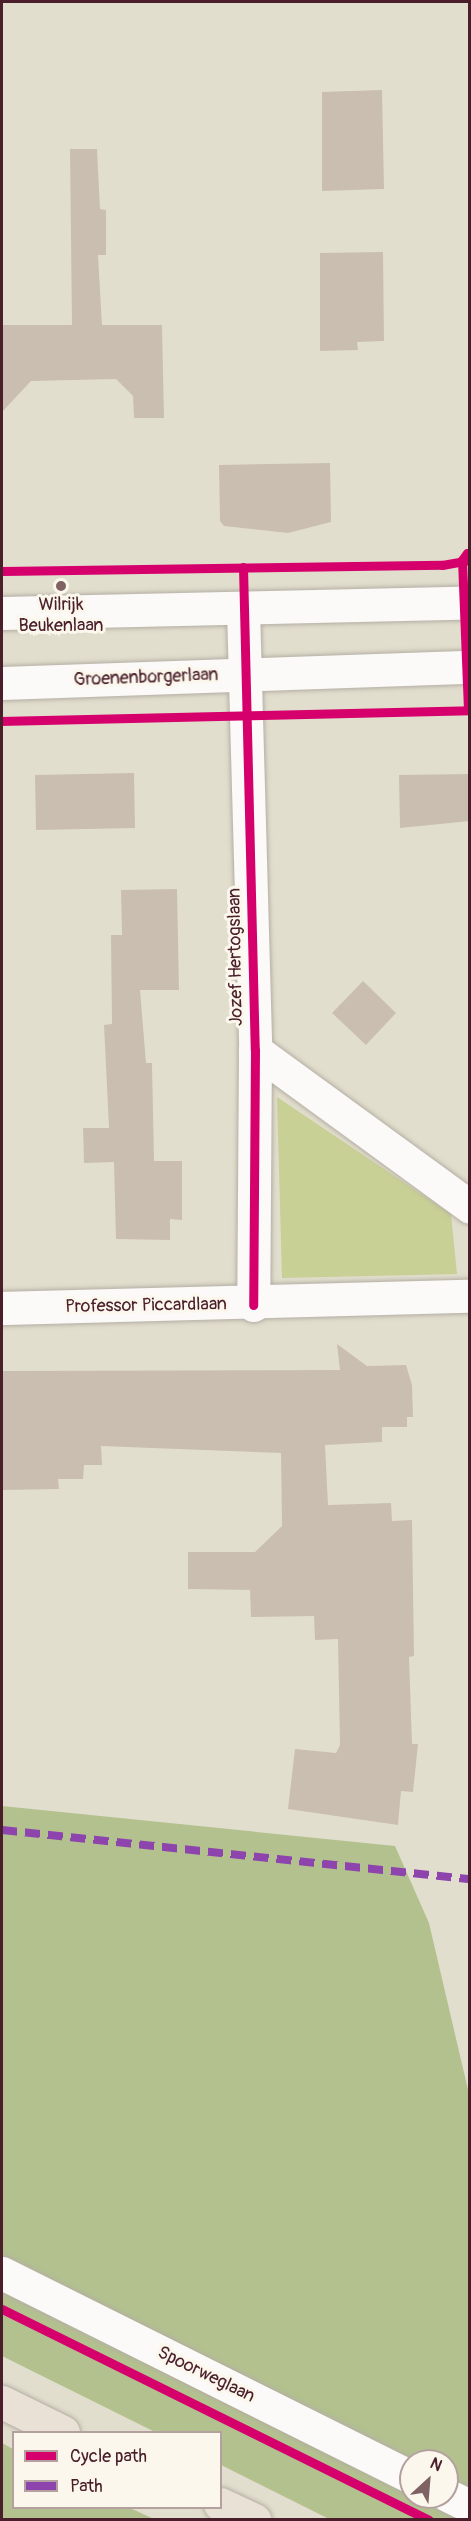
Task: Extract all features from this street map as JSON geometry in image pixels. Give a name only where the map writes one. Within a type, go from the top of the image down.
[{"type":"highway","points":[[2,2402],[59,2431]]},
{"type":"highway","points":[[222,2505],[254,2520]]},
{"type":"street","points":[[2,613],[470,602]]},
{"type":"street","name":"Jozef Hertogslaan","points":[[243,609],[255,1050],[253,1305]]},
{"type":"street","name":"Groenenborgerlaan","points":[[2,683],[198,679],[245,672],[470,667]]},
{"type":"street","name":"Jozef Hertogslaan","points":[[255,1050],[470,1207]]},
{"type":"street","name":"Professor Piccardlaan","points":[[2,1308],[253,1305],[470,1296]]},
{"type":"street","name":"Spoorweglaan","points":[[2,2273],[399,2471]]},
{"type":"green space","points":[[277,1097],[451,1214],[457,1274],[282,1278]]},
{"type":"green space","points":[[2,1806],[395,1846],[429,1923],[469,2094],[469,2519],[329,2519],[222,2466],[222,2431],[153,2431],[2,2356]]},
{"type":"green space","points":[[2,2443],[12,2448],[12,2509],[132,2509],[154,2519],[2,2519]]},
{"type":"building","points":[[382,90],[384,189],[322,191],[322,92]]},
{"type":"building","points":[[70,149],[97,149],[100,209],[106,210],[106,255],[98,255],[102,325],[162,325],[164,418],[134,418],[133,396],[116,379],[31,381],[2,412],[2,325],[72,325]]},
{"type":"building","points":[[383,252],[384,341],[357,342],[358,350],[320,351],[320,253]]},
{"type":"building","points":[[330,463],[331,522],[288,533],[224,526],[220,521],[219,465]]},
{"type":"building","points":[[134,773],[135,828],[36,830],[35,775]]},
{"type":"building","points":[[470,774],[470,821],[400,828],[399,775]]},
{"type":"building","points":[[177,889],[179,990],[140,990],[146,1063],[152,1063],[154,1161],[182,1161],[182,1220],[170,1219],[170,1240],[116,1239],[114,1162],[84,1163],[83,1128],[109,1128],[104,1025],[112,1024],[111,935],[122,935],[121,890]]},
{"type":"building","points":[[363,981],[396,1013],[366,1045],[332,1013]]},
{"type":"building","points":[[337,1344],[367,1366],[406,1365],[412,1385],[413,1417],[407,1417],[407,1427],[382,1427],[382,1442],[325,1445],[328,1505],[391,1503],[392,1521],[412,1520],[414,1656],[409,1657],[412,1744],[418,1744],[413,1792],[401,1791],[398,1825],[288,1809],[295,1749],[336,1753],[340,1745],[338,1639],[315,1640],[314,1616],[251,1617],[250,1590],[188,1589],[188,1552],[255,1552],[282,1526],[281,1453],[101,1446],[102,1465],[84,1465],[83,1479],[58,1479],[59,1489],[2,1490],[2,1371],[340,1370]]},
{"type":"marked path","points":[[2,1830],[470,1879]]},
{"type":"cycle path","points":[[467,553],[462,560],[468,710]]},
{"type":"cycle path","points":[[2,571],[442,565],[470,560]]},
{"type":"cycle path","points":[[243,567],[255,1050],[253,1305]]},
{"type":"cycle path","points":[[2,721],[470,710]]},
{"type":"cycle path","points":[[2,2309],[429,2520]]},
{"type":"place","name":"Wilrijk Beukenlaan","points":[[61,586]]}]
